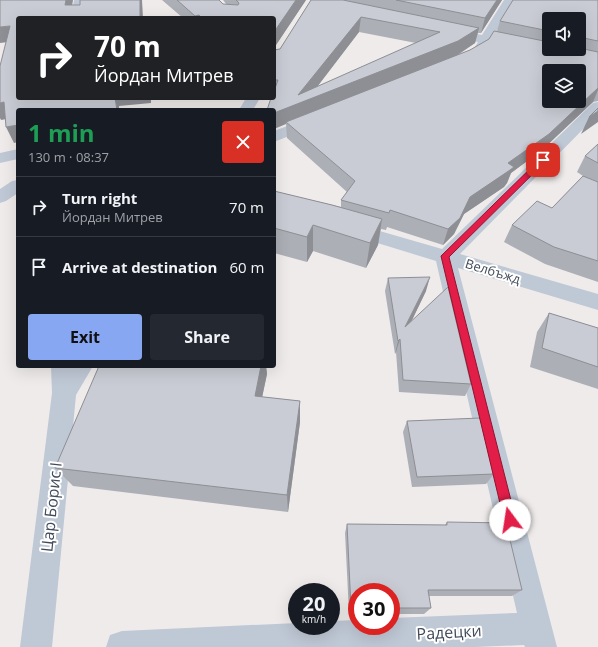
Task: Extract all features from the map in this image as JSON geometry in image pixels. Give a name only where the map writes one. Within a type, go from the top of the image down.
[{"type":"street","points":[[77,16],[80,0]]},
{"type":"street","points":[[466,58],[479,50],[510,0]]},
{"type":"street","points":[[433,28],[531,49]]},
{"type":"street","points":[[539,638],[445,256],[598,106]]},
{"type":"street","points":[[276,136],[324,117]]},
{"type":"street","points":[[0,158],[16,154]]},
{"type":"street","points":[[0,197],[16,186]]},
{"type":"street","name":"Велбъжд","points":[[333,223],[598,302]]},
{"type":"street","points":[[63,379],[78,368]]},
{"type":"street","name":"Цар Борис I","points":[[36,647],[63,379]]},
{"type":"street","name":"Радецки","points":[[122,647],[539,638]]},
{"type":"building","points":[[0,0],[66,0],[65,5],[80,5],[80,0],[140,0],[140,16],[16,16],[16,100],[115,100],[117,108],[16,108],[16,125],[6,127],[4,102],[0,103],[0,66],[10,26],[0,27]]},
{"type":"building","points":[[177,0],[219,0],[223,4],[238,5],[239,3],[236,0],[296,0],[276,29],[276,16],[195,16]]},
{"type":"building","points":[[311,0],[343,0],[479,28],[458,41],[276,112],[276,108],[268,108],[270,100],[276,100],[276,86],[278,80],[276,80],[276,50],[280,49]],"holes":[[[361,17],[440,32],[298,95]]]},
{"type":"building","points":[[396,0],[497,0],[485,18]]},
{"type":"building","points":[[513,0],[598,0],[598,41],[586,38],[586,12],[542,12],[542,30],[500,21]]},
{"type":"building","points":[[494,31],[542,41],[542,56],[586,56],[586,49],[598,52],[598,88],[586,99],[586,64],[542,64],[542,108],[577,108],[549,134],[508,163],[514,167],[470,197],[460,218],[448,229],[390,210],[389,213],[341,200],[355,181],[286,122],[470,50],[489,39]]},
{"type":"building","points":[[598,108],[598,111],[589,117]]},
{"type":"building","points":[[598,144],[598,163],[585,156]]},
{"type":"building","points":[[583,176],[598,182],[598,261],[554,247],[512,225],[537,201],[552,208]]},
{"type":"building","points":[[276,191],[382,219],[370,243],[313,225],[307,237],[276,229]]},
{"type":"building","points":[[430,277],[405,327],[448,287],[471,384],[403,380],[400,339],[398,341],[388,278]]},
{"type":"building","points":[[549,313],[598,328],[598,367],[542,348]]},
{"type":"building","points":[[98,368],[261,368],[255,396],[300,401],[287,495],[55,468]]},
{"type":"building","points":[[480,418],[494,474],[417,477],[407,421]]},
{"type":"building","points":[[447,522],[506,523],[522,590],[428,590],[431,608],[400,608],[400,583],[350,583],[347,524],[447,525]]},
{"type":"route","points":[[510,520],[445,256],[543,160]]}]
